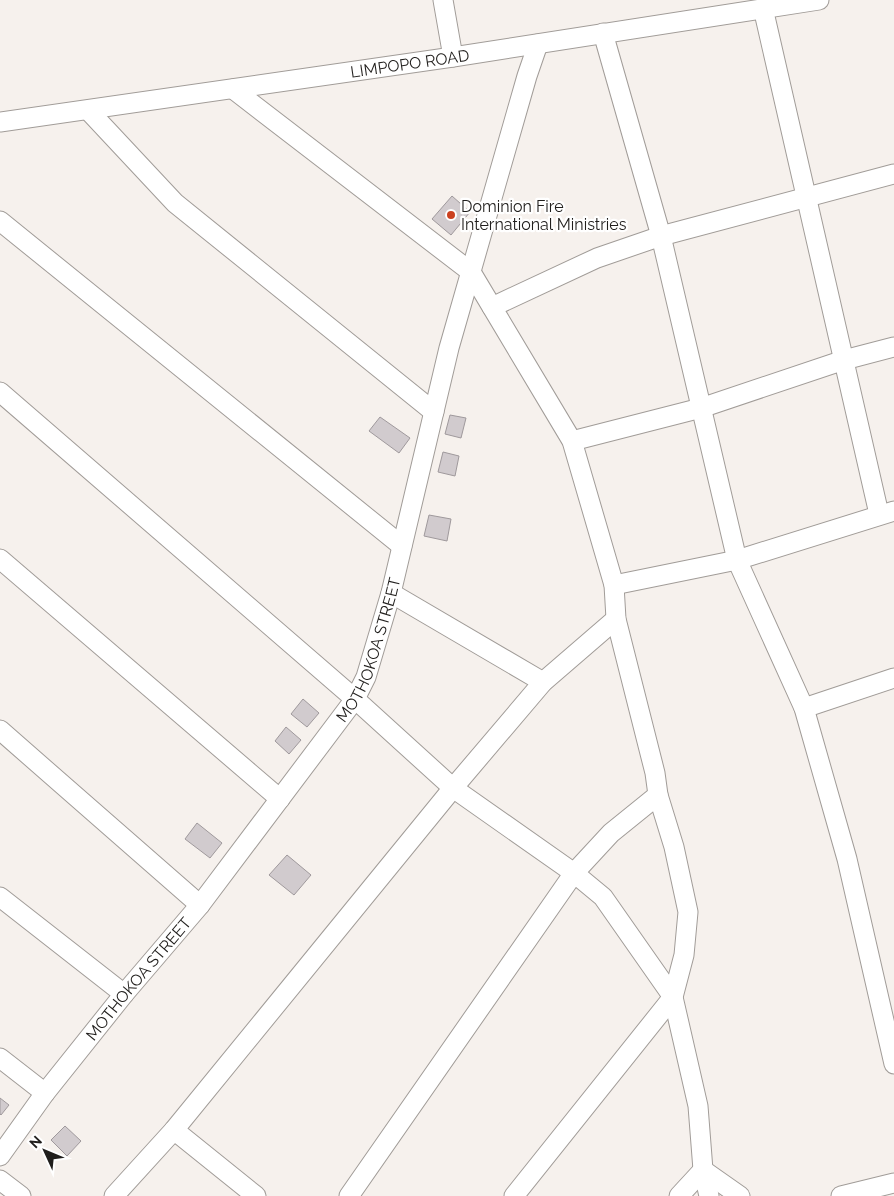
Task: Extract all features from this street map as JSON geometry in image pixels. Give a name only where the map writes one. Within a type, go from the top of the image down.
[{"type":"street","points":[[443,0],[453,57]]},
{"type":"street","name":"LIMPOPO ROAD","points":[[0,122],[453,57],[819,0]]},
{"type":"street","points":[[614,585],[736,560],[886,512],[844,360],[763,8]]},
{"type":"street","points":[[603,33],[661,236],[736,560],[804,708],[847,859],[894,1064]]},
{"type":"street","name":"MOTHOKOA STREET","points":[[0,1156],[45,1093],[124,994],[200,905],[355,699],[366,677],[391,593],[434,412],[471,272],[527,76],[538,44]]},
{"type":"street","points":[[233,89],[471,272],[572,441],[614,585],[616,619],[655,773],[658,795],[674,847],[688,912],[684,955],[673,997],[514,1196]]},
{"type":"street","points":[[88,110],[175,203],[434,412]]},
{"type":"street","points":[[492,307],[597,258],[661,236],[894,174]]},
{"type":"street","points":[[0,221],[402,546]]},
{"type":"street","points":[[572,441],[701,408],[844,360],[894,347]]},
{"type":"street","points":[[0,392],[355,699],[453,788],[574,873],[603,897],[673,997],[698,1106],[703,1170],[710,1196]]},
{"type":"street","points":[[0,559],[280,799]]},
{"type":"street","points":[[391,593],[543,682]]},
{"type":"street","points":[[114,1196],[174,1130],[453,788],[543,682],[616,619]]},
{"type":"street","points":[[804,708],[894,678]]},
{"type":"street","points":[[0,730],[200,905]]},
{"type":"street","points":[[349,1196],[574,873],[610,833],[658,795]]},
{"type":"street","points":[[0,897],[124,994]]},
{"type":"street","points":[[0,1058],[45,1093]]},
{"type":"street","points":[[174,1130],[256,1196]]},
{"type":"street","points":[[679,1196],[703,1170]]},
{"type":"street","points":[[703,1170],[740,1196]]},
{"type":"street","points":[[0,1180],[21,1196]]},
{"type":"street","points":[[841,1196],[894,1183]]},
{"type":"building","name":"Dominion Fire International Ministries","points":[[452,196],[470,212],[451,235],[432,219]]},
{"type":"building","points":[[450,415],[466,418],[461,438],[445,434]]},
{"type":"building","points":[[380,417],[410,438],[399,453],[369,431]]},
{"type":"building","points":[[443,452],[459,456],[455,476],[438,472]]},
{"type":"building","points":[[429,515],[451,519],[447,541],[424,536]]},
{"type":"building","points":[[303,699],[319,713],[307,727],[291,714]]},
{"type":"building","points":[[286,727],[301,740],[289,754],[275,741]]},
{"type":"building","points":[[197,823],[222,843],[210,858],[185,839]]},
{"type":"building","points":[[287,855],[311,875],[294,895],[269,875]]},
{"type":"building","points":[[0,1098],[9,1105],[1,1115],[0,1114]]},
{"type":"building","points":[[65,1126],[81,1141],[67,1156],[51,1140]]},
{"type":"place","name":"Dominion Fire International Ministries","points":[[451,215]]}]
